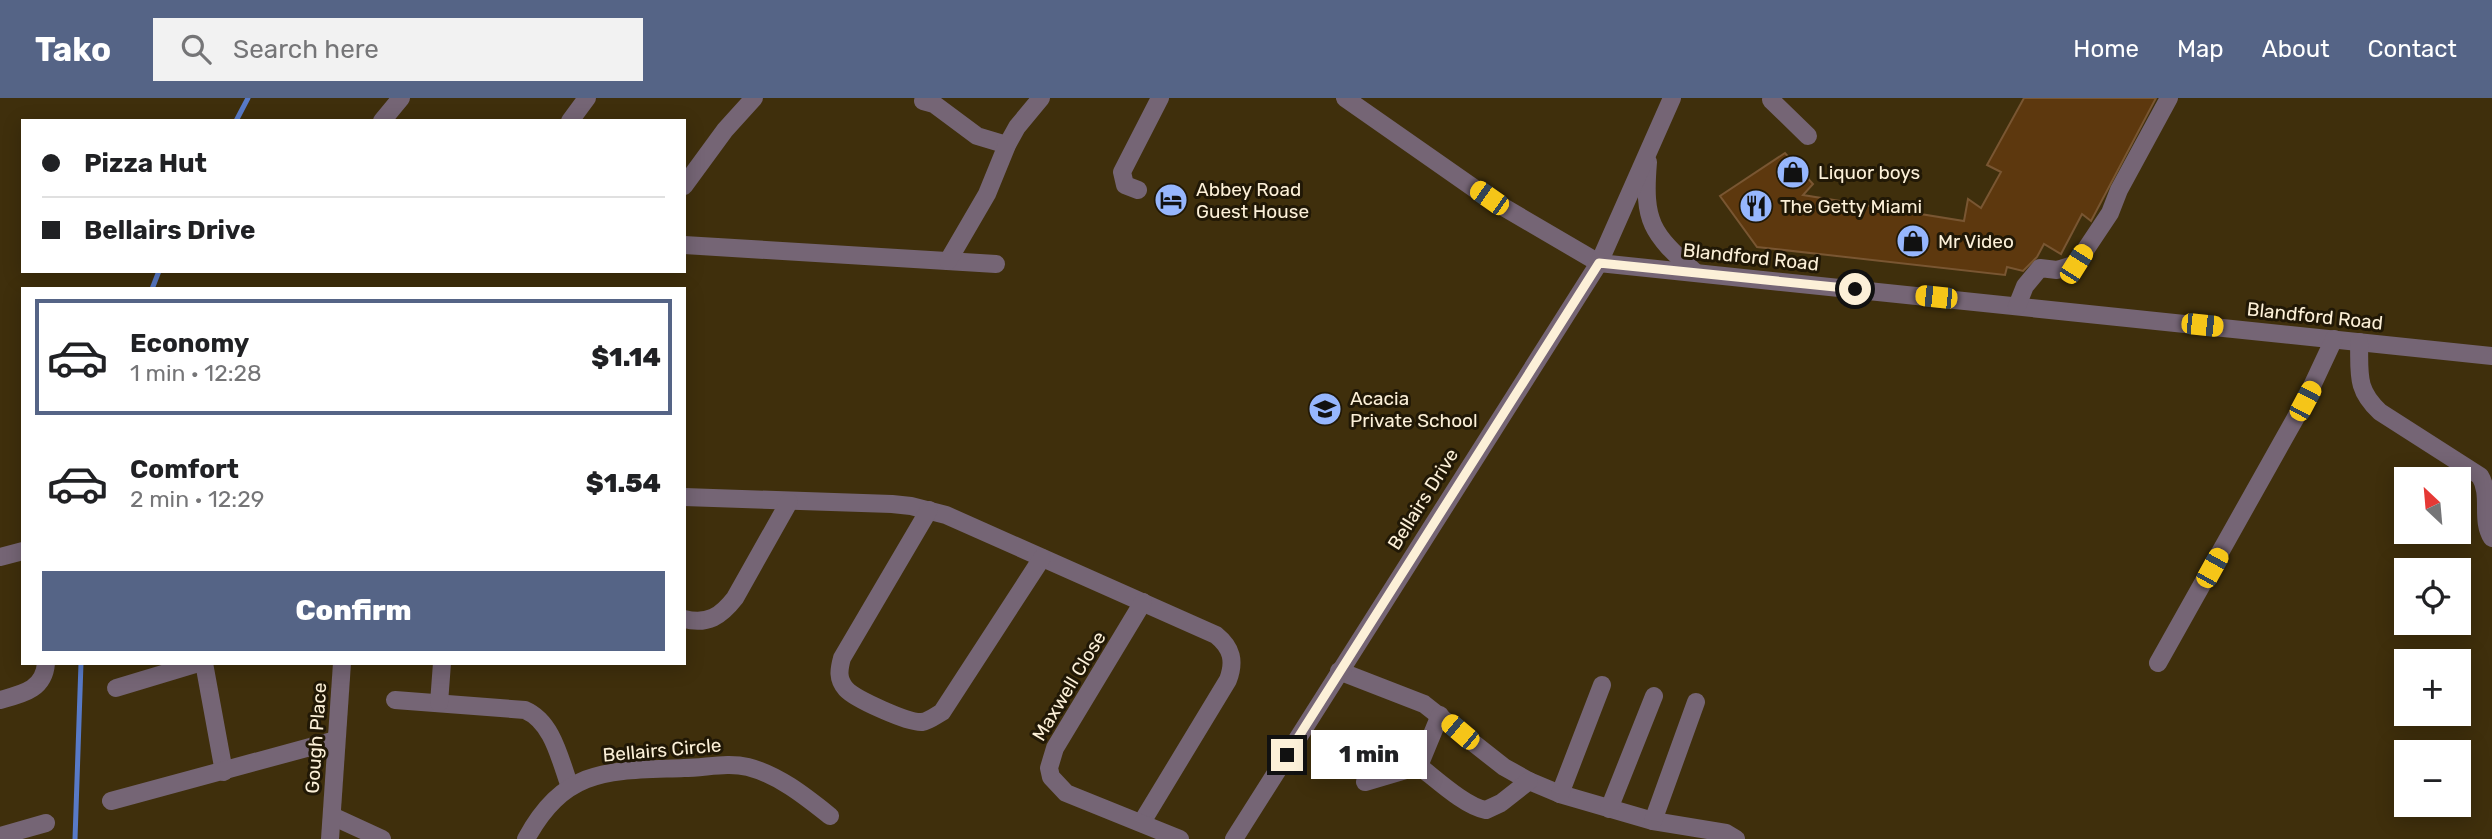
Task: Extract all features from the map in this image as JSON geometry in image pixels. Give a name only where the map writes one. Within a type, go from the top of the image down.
[{"type":"street","points":[[384,119],[401,98]]},
{"type":"street","points":[[571,119],[587,98]]},
{"type":"street","points":[[686,183],[725,130],[754,98]]},
{"type":"street","points":[[948,261],[988,194],[1017,127],[1041,98]]},
{"type":"street","points":[[1138,190],[1125,185],[1122,172],[1160,98]]},
{"type":"street","name":"Blandford Road","points":[[1345,98],[1489,198],[1599,263],[2492,356]]},
{"type":"street","name":"Bellairs Drive","points":[[1234,839],[1599,263],[1671,98]]},
{"type":"street","points":[[2017,306],[2025,286],[2040,268],[2057,270],[2076,264],[2110,213],[2119,190],[2169,98]]},
{"type":"street","points":[[1771,100],[1808,136]]},
{"type":"street","points":[[923,102],[934,104],[976,136],[1007,145]]},
{"type":"street","points":[[1650,144],[1645,195],[1651,222],[1668,248],[1695,272]]},
{"type":"street","points":[[686,245],[996,264]]},
{"type":"street","points":[[2158,663],[2305,401],[2334,339]]},
{"type":"street","points":[[2359,342],[2361,389],[2369,402],[2379,412],[2472,470],[2486,484],[2486,528],[2492,538]]},
{"type":"street","points":[[686,497],[892,504],[929,510],[1216,635],[1227,643],[1233,668],[1142,822]]},
{"type":"street","points":[[686,619],[704,622],[726,610],[736,598],[789,502]]},
{"type":"street","points":[[929,510],[842,657],[839,670],[845,689],[909,720],[922,722],[942,712],[1042,558]]},
{"type":"street","points":[[0,557],[21,552]]},
{"type":"street","name":"Maxwell Close","points":[[1143,602],[1055,748],[1049,768],[1051,777],[1066,793],[1180,839]]},
{"type":"street","points":[[0,700],[27,692],[40,682],[46,665]]},
{"type":"street","points":[[116,688],[194,665]]},
{"type":"street","points":[[201,665],[224,772]]},
{"type":"street","name":"Gough Place","points":[[330,839],[342,665]]},
{"type":"street","points":[[439,703],[442,665]]},
{"type":"street","points":[[1339,671],[1424,704],[1504,767],[1529,781],[1609,809],[1653,821],[1726,833],[1736,839]]},
{"type":"street","points":[[1560,794],[1602,685]]},
{"type":"street","points":[[1609,809],[1654,696]]},
{"type":"street","points":[[396,700],[525,710],[536,715],[549,732],[570,787]]},
{"type":"street","points":[[1653,821],[1696,702]]},
{"type":"street","points":[[1419,766],[1440,715]]},
{"type":"street","points":[[111,801],[336,740]]},
{"type":"street","name":"Bellairs Circle","points":[[526,839],[545,807],[570,787],[606,774],[630,770],[740,766],[750,768],[786,784],[830,816]]},
{"type":"street","points":[[1419,766],[1473,806],[1486,810],[1501,803],[1529,781]]},
{"type":"street","points":[[1365,782],[1419,766]]},
{"type":"street","points":[[332,816],[382,839]]},
{"type":"street","points":[[0,836],[46,823]]},
{"type":"building","points":[[2024,98],[2156,98],[2091,221],[2082,214],[2061,254],[2044,244],[2037,257],[2023,271],[2007,267],[2005,275],[1757,247],[1720,196],[1785,153],[1813,184],[1803,195],[1964,221],[1968,199],[1981,208],[2001,172],[1987,165]]},
{"type":"waterway","points":[[237,119],[248,98]]},
{"type":"waterway","points":[[153,287],[158,273]]},
{"type":"waterway","points":[[75,839],[81,665]]},
{"type":"place","name":"Liquor boys","points":[[1793,172]]},
{"type":"place","name":"Abbey Road Guest House","points":[[1171,200]]},
{"type":"place","name":"The Getty Miami","points":[[1756,206]]},
{"type":"place","name":"Mr Video","points":[[1913,241]]},
{"type":"place","name":"Acacia Private School","points":[[1325,409]]},
{"type":"route","points":[[1287,755],[1599,263],[1855,289]]}]
